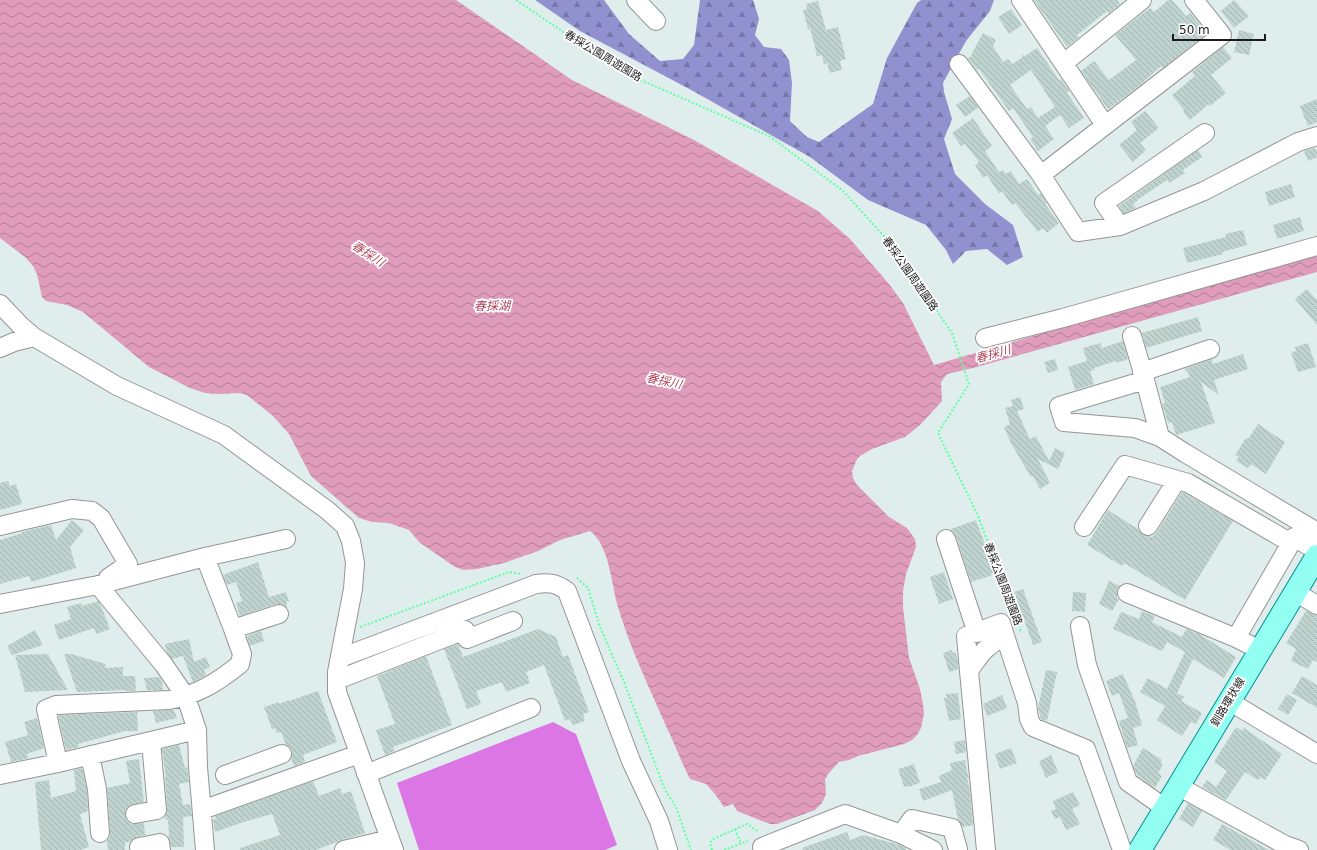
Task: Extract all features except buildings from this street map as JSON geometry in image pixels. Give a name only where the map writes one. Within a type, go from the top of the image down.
[{"type":"main road","name":"釧路環状線","points":[[1140,850],[1317,556]]},
{"type":"street","points":[[636,0],[656,21]]},
{"type":"street","points":[[1064,63],[1142,0]]},
{"type":"street","points":[[1041,175],[1222,35],[1194,0]]},
{"type":"street","points":[[1023,1],[1105,125]]},
{"type":"street","points":[[959,64],[1041,175],[1078,232],[1120,226],[1204,190],[1298,142],[1317,136]]},
{"type":"street","points":[[1120,226],[1104,203],[1205,133]]},
{"type":"street","points":[[985,338],[1063,318],[1317,246]]},
{"type":"street","points":[[0,304],[34,337],[117,386],[224,435],[327,510],[345,526],[351,541],[355,563],[353,589],[340,658],[337,692],[392,844],[344,850]]},
{"type":"street","points":[[1132,336],[1160,437]]},
{"type":"street","points":[[0,348],[14,342],[34,337]]},
{"type":"street","points":[[1210,349],[1144,376],[1059,406],[1064,422],[1135,428],[1160,437],[1317,532]]},
{"type":"street","points":[[1084,526],[1125,465],[1188,483],[1291,543]]},
{"type":"street","points":[[1148,526],[1177,480]]},
{"type":"street","points":[[0,526],[72,509],[92,511],[101,518],[128,564],[98,585]]},
{"type":"street","points":[[1236,638],[1294,537],[1317,551]]},
{"type":"street","points":[[0,604],[98,585],[205,557],[286,539]]},
{"type":"street","points":[[946,539],[977,633]]},
{"type":"street","points":[[58,763],[46,709],[56,704],[169,700],[186,697],[220,680],[240,664],[242,654],[205,557]]},
{"type":"street","points":[[340,658],[536,584],[549,582],[559,585],[567,591],[630,761],[659,821],[668,850]]},
{"type":"street","points":[[98,585],[164,665],[186,697],[197,730],[204,850]]},
{"type":"street","points":[[1295,592],[1317,605]]},
{"type":"street","points":[[1128,594],[1236,638],[1260,650]]},
{"type":"street","points":[[233,629],[279,614]]},
{"type":"street","points":[[337,680],[465,630],[468,639],[513,621]]},
{"type":"street","points":[[986,850],[966,636],[1001,623],[1027,703],[1029,719],[1033,727],[1086,749],[1122,850]]},
{"type":"street","points":[[1080,626],[1087,665],[1128,782],[1165,808]]},
{"type":"street","points":[[969,670],[990,644],[1005,636]]},
{"type":"street","points":[[1229,701],[1317,754]]},
{"type":"street","points":[[366,774],[531,708]]},
{"type":"street","points":[[0,775],[58,763],[197,730]]},
{"type":"street","points":[[135,814],[157,810],[151,741]]},
{"type":"street","points":[[225,775],[282,754]]},
{"type":"street","points":[[202,810],[360,754]]},
{"type":"street","points":[[90,755],[97,789],[100,833]]},
{"type":"street","points":[[254,764],[263,788]]},
{"type":"street","points":[[1178,786],[1285,845],[1299,850]]},
{"type":"street","points":[[763,846],[762,847],[845,814],[901,834],[933,850]]},
{"type":"street","points":[[901,834],[912,819],[952,828],[958,850]]},
{"type":"street","points":[[140,847],[160,843],[160,850]]},
{"type":"path","name":"春採公園周遊園路","points":[[516,0],[605,60],[643,80],[769,136],[842,190],[893,246],[952,333],[969,384],[938,433],[978,516],[1021,631],[1005,636]]},
{"type":"path","points":[[345,633],[509,572],[524,575]]},
{"type":"path","points":[[574,577],[581,580],[588,588],[600,627],[624,682],[665,790],[676,807],[691,850]]},
{"type":"path","points":[[712,850],[710,843],[713,839],[747,824],[763,846]]},
{"type":"path","points":[[735,829],[741,844]]},
{"type":"green space","points":[[535,0],[604,0],[629,34],[660,61],[683,59],[694,45],[700,0],[753,0],[759,19],[755,35],[764,47],[781,49],[789,60],[792,83],[790,121],[807,137],[819,142],[873,104],[887,58],[917,3],[921,0],[994,0],[990,11],[966,41],[943,83],[944,92],[952,119],[944,139],[955,174],[985,204],[1013,225],[1023,257],[1007,265],[987,249],[966,251],[953,264],[946,250],[926,225],[868,200],[810,157],[693,91],[580,31]]},
{"type":"shaded area","points":[[553,722],[576,734],[617,845],[605,850],[419,850],[397,783]]},
{"type":"water","name":"春採湖","points":[[0,0],[456,0],[572,80],[694,140],[818,211],[850,239],[889,284],[903,303],[934,365],[1317,256],[1317,272],[947,374],[941,382],[942,401],[920,425],[905,437],[872,449],[857,459],[852,471],[853,478],[857,485],[889,517],[907,528],[915,539],[916,547],[906,574],[903,591],[903,607],[909,658],[920,689],[923,704],[924,713],[921,728],[912,740],[904,744],[839,762],[825,779],[826,794],[822,803],[815,810],[777,824],[770,824],[737,811],[733,804],[724,807],[706,784],[690,779],[628,637],[618,607],[609,566],[602,546],[590,531],[560,540],[538,551],[504,563],[477,569],[464,570],[455,567],[419,542],[409,530],[389,523],[372,522],[359,518],[311,476],[289,434],[273,416],[247,395],[240,393],[205,393],[190,388],[149,367],[83,312],[67,305],[46,301],[42,297],[37,274],[33,266],[25,257],[0,238]]},
{"type":"water label","name":"春採川","points":[[368,254]]},
{"type":"water label","name":"春採川","points":[[993,354]]},
{"type":"water label","name":"春採川","points":[[664,381]]}]
